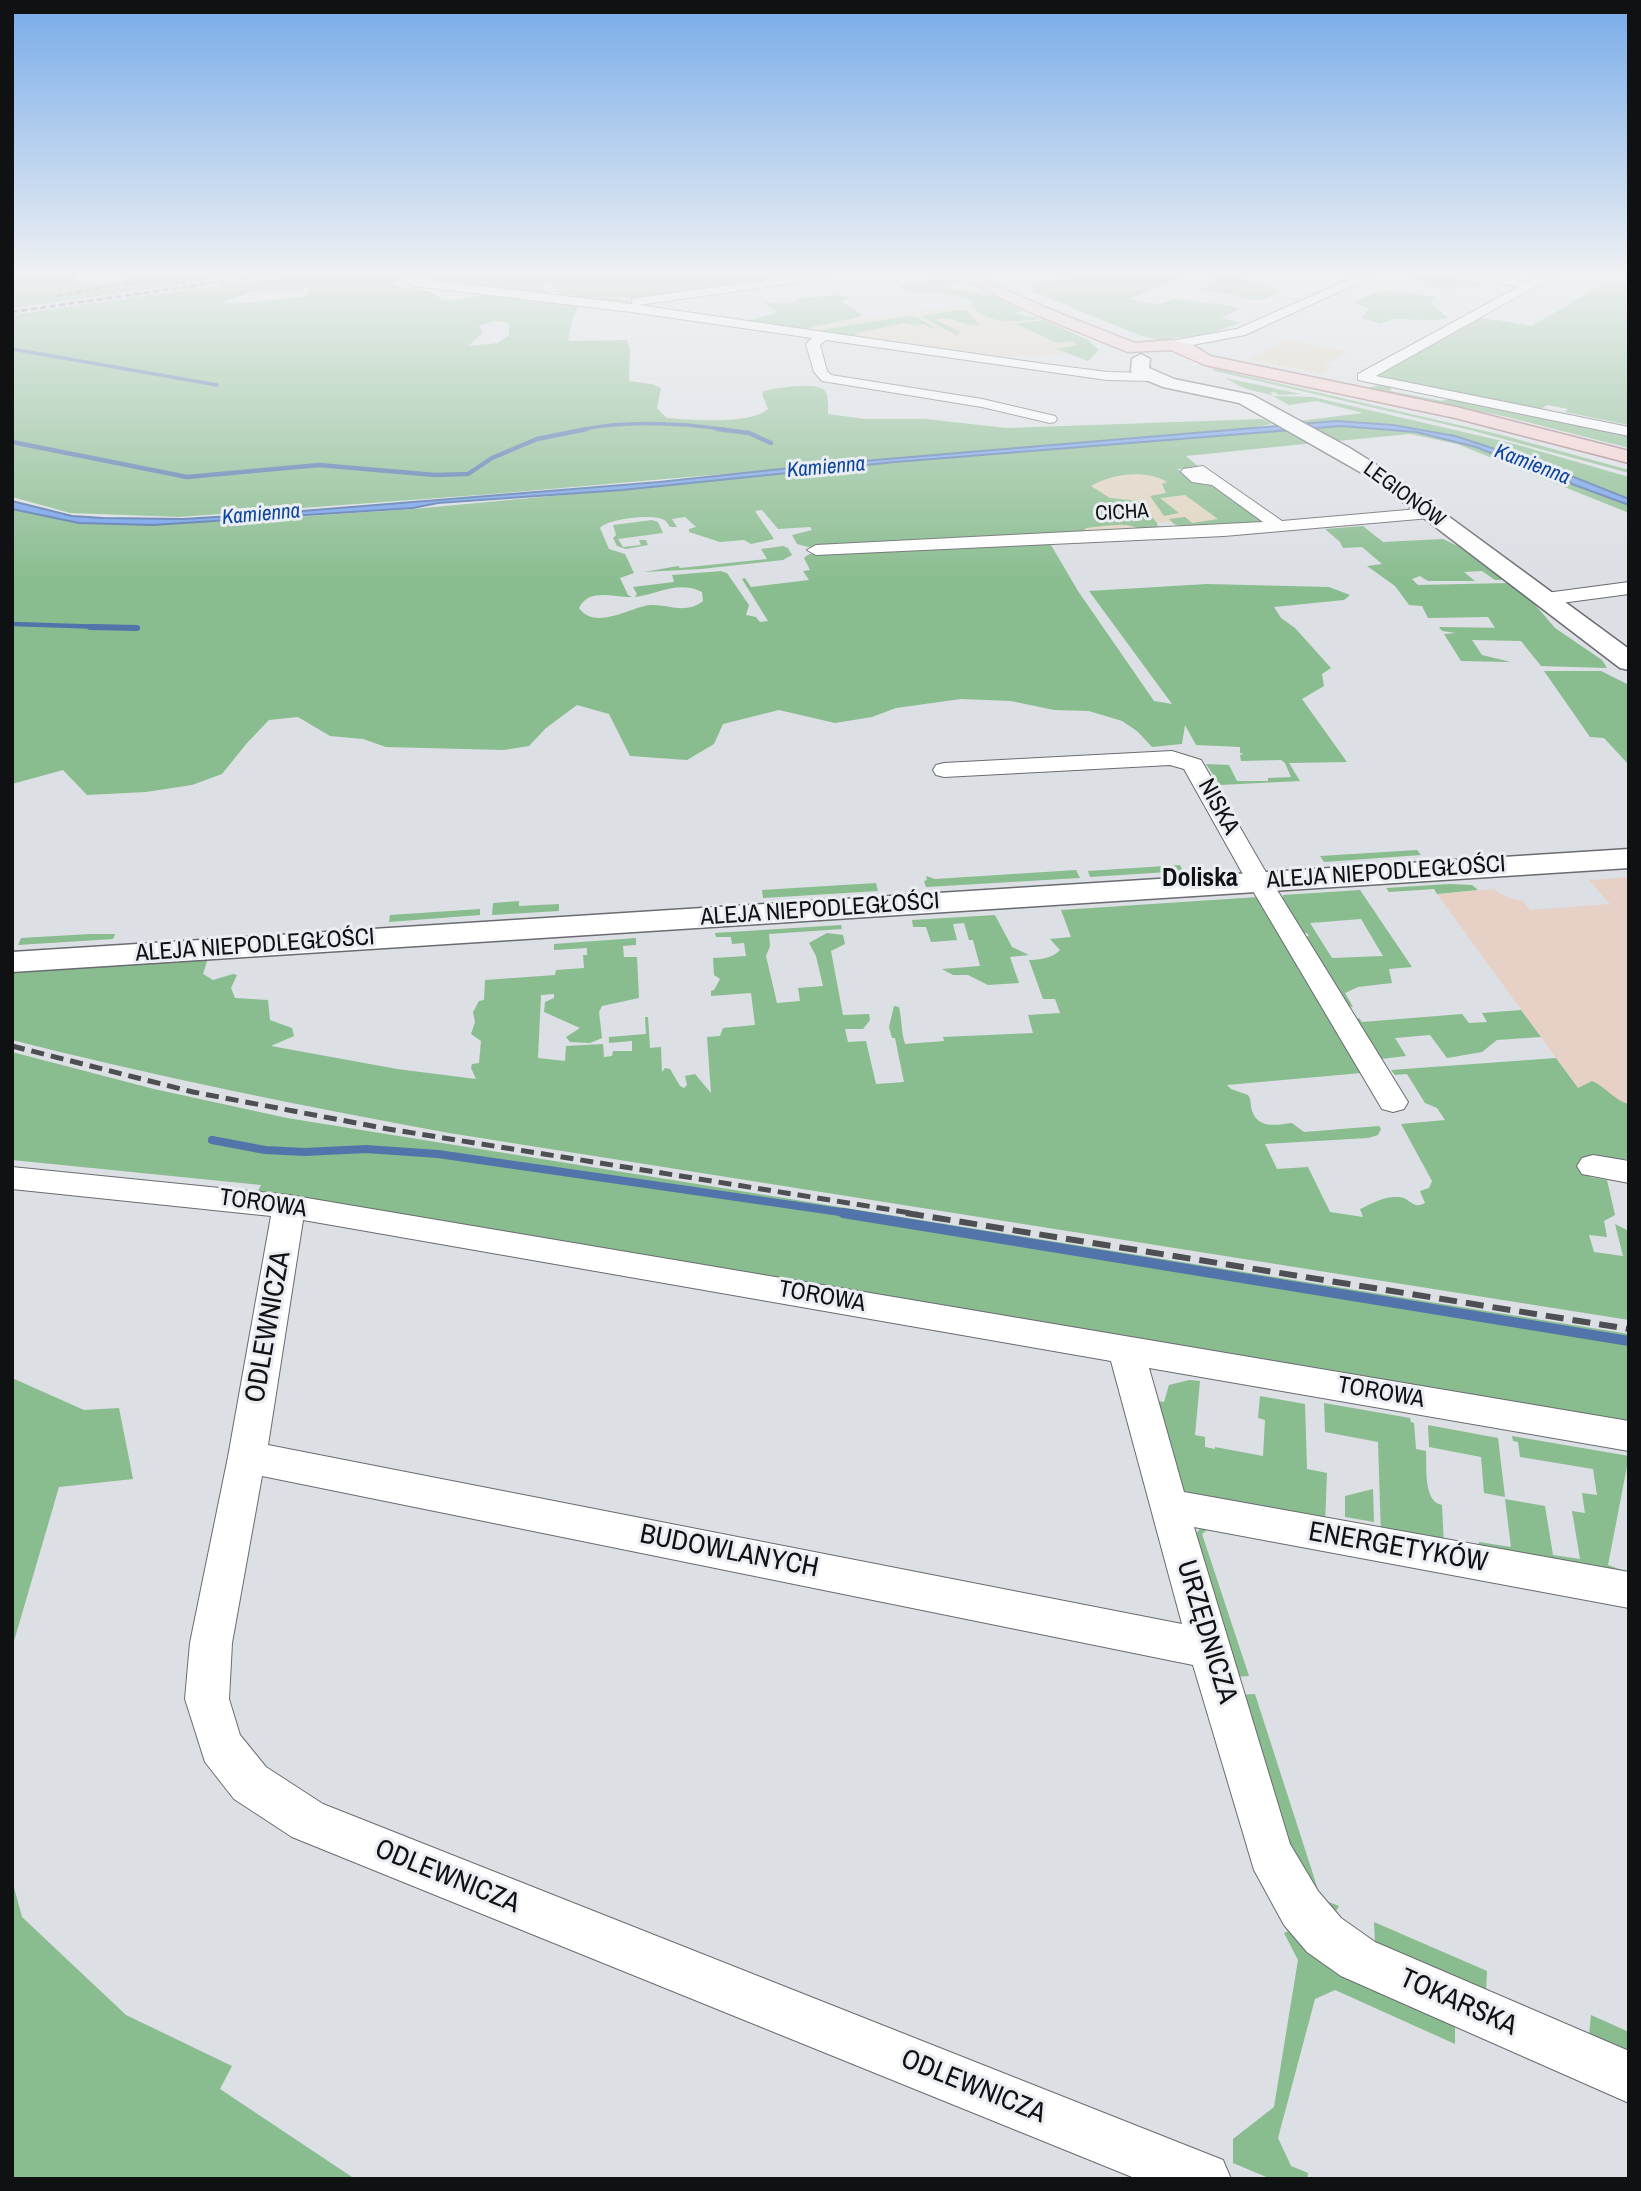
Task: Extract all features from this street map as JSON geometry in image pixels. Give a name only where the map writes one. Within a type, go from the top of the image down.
[{"type":"main road","points":[[1286,378],[1629,466]]},
{"type":"main road","points":[[1299,378],[1457,413],[1629,457]]},
{"type":"street","points":[[830,378],[982,403],[1050,419]]},
{"type":"street","name":"LEGIONÓW","points":[[1167,378],[1174,384],[1237,396],[1341,451],[1381,477],[1629,662]]},
{"type":"street","points":[[1374,378],[1629,432]]},
{"type":"street","points":[[1216,481],[1280,527]]},
{"type":"street","name":"CICHA","points":[[816,550],[1280,527],[1430,513]]},
{"type":"street","points":[[1546,599],[1629,588]]},
{"type":"street","name":"NISKA","points":[[944,769],[1180,759],[1197,769],[1260,881],[1393,1102]]},
{"type":"street","name":"ALEJA NIEPODLEGŁOŚCI","points":[[12,962],[1629,858]]},
{"type":"street","points":[[1593,1166],[1629,1172]]},
{"type":"street","name":"TOROWA","points":[[12,1178],[289,1206],[1629,1436]]},
{"type":"street","name":"ODLEWNICZA","points":[[289,1206],[247,1457],[211,1643],[207,1699],[221,1747],[250,1783],[308,1821],[1204,2179]]},
{"type":"street","name":"URZĘDNICZA","points":[[1126,1349],[1168,1506],[1270,1854],[1301,1909]]},
{"type":"street","name":"BUDOWLANYCH","points":[[247,1457],[1211,1648]]},
{"type":"street","name":"ENERGETYKÓW","points":[[1168,1506],[1629,1590]]},
{"type":"street","name":"TOKARSKA","points":[[1301,1909],[1324,1935],[1358,1959],[1629,2077]]},
{"type":"shaded area","points":[[1146,470],[1176,474],[1249,525],[1194,527],[1167,522],[1152,523],[1142,529],[1076,532],[1022,485]]},
{"type":"shaded area","points":[[1629,877],[1629,1124],[1578,1088],[1437,894],[1493,889],[1506,897],[1523,901],[1530,910],[1610,904],[1589,880]]},
{"type":"green space","points":[[12,378],[629,378],[629,381],[661,388],[657,408],[667,418],[690,420],[734,419],[759,414],[768,409],[762,394],[764,391],[814,386],[825,391],[828,414],[865,419],[926,419],[1007,428],[1262,419],[1272,424],[1251,428],[493,494],[179,517],[70,513],[12,497]]},
{"type":"green space","points":[[1226,378],[1301,394],[1276,395],[1278,393],[1271,392],[1272,395]]},
{"type":"green space","points":[[1246,378],[1256,378],[1502,435],[1629,470],[1629,473],[1470,430]]},
{"type":"green space","points":[[1374,378],[1629,378],[1629,425],[1565,412],[1568,409],[1547,405],[1538,411]]},
{"type":"green space","points":[[1381,385],[1392,387],[1390,391],[1442,401],[1450,399],[1629,435],[1629,448],[1507,417],[1367,388]]},
{"type":"green space","points":[[1273,396],[1313,397],[1515,444],[1629,477],[1629,513],[1457,444],[1410,434],[1337,441],[1299,421],[1363,413],[1316,401],[1289,405]]},
{"type":"green space","points":[[1290,429],[1314,443],[1186,456],[1199,467],[1177,469],[1223,491],[1263,522],[1183,527],[1174,524],[1169,519],[1185,517],[1192,523],[1218,519],[1185,495],[1160,498],[1179,513],[1164,516],[1150,496],[1166,493],[1162,484],[1167,482],[1139,474],[1108,478],[1091,486],[1110,498],[1139,501],[1157,523],[1158,527],[1149,531],[1116,525],[1086,528],[1080,535],[808,547],[797,544],[792,535],[812,530],[810,527],[778,529],[762,510],[755,511],[774,539],[751,544],[744,540],[720,542],[689,532],[689,529],[696,527],[685,517],[672,519],[677,527],[670,527],[665,521],[656,518],[629,518],[600,528],[609,549],[625,554],[634,573],[620,578],[628,595],[632,597],[596,596],[583,602],[579,608],[586,615],[603,618],[650,605],[690,607],[703,601],[702,592],[685,587],[635,597],[637,594],[633,587],[674,582],[672,575],[721,571],[727,573],[749,605],[746,615],[756,617],[760,622],[768,621],[742,579],[745,578],[751,587],[809,580],[803,571],[810,570],[804,558],[809,554],[1044,542],[1051,545],[1078,591],[1154,701],[1172,704],[1089,591],[1207,584],[1329,587],[1350,595],[1344,600],[1274,607],[1281,618],[1295,628],[1331,668],[1322,674],[1324,686],[1302,699],[1347,762],[1289,763],[1300,781],[1220,785],[1206,764],[1229,765],[1237,781],[1268,781],[1268,778],[1291,777],[1281,760],[1241,761],[1240,755],[1244,754],[1240,753],[1240,747],[1196,745],[1185,725],[1182,744],[1152,747],[1137,731],[1122,721],[1089,711],[1054,710],[1011,701],[961,699],[896,708],[872,717],[835,723],[779,710],[723,724],[714,744],[687,760],[630,756],[609,714],[577,705],[546,728],[529,746],[504,750],[386,747],[363,739],[330,736],[298,717],[269,720],[222,774],[192,785],[146,792],[87,795],[63,770],[12,784],[12,509],[62,520],[99,524],[220,522],[413,509],[755,477],[754,474]]},
{"type":"green space","points":[[652,520],[658,522],[663,533],[618,539],[623,547],[641,545],[639,540],[646,540],[648,545],[626,549],[617,546],[613,538],[616,535],[613,525]]},
{"type":"green space","points":[[1363,526],[1383,542],[1443,539],[1462,548],[1504,580],[1495,580],[1482,571],[1464,572],[1475,581],[1428,581],[1420,576],[1412,579],[1418,585],[1509,583],[1531,600],[1555,628],[1602,660],[1607,668],[1541,666],[1521,641],[1472,640],[1482,655],[1511,662],[1461,661],[1444,634],[1456,633],[1442,631],[1439,627],[1495,628],[1488,617],[1428,618],[1422,606],[1409,605],[1395,586],[1367,566],[1382,564],[1362,547],[1343,548],[1325,529]]},
{"type":"green space","points":[[783,546],[788,548],[792,555],[783,560],[644,572],[678,566],[680,568],[767,559],[761,549]]},
{"type":"green space","points":[[1544,671],[1601,671],[1629,685],[1629,765],[1604,738],[1590,737]]},
{"type":"green space","points":[[1417,850],[1421,855],[1324,862],[1320,856]]},
{"type":"green space","points":[[1180,865],[1183,871],[1090,877],[1088,871]]},
{"type":"green space","points":[[1076,870],[1080,878],[926,887],[924,881],[927,880],[926,876],[935,879]]},
{"type":"green space","points":[[876,883],[878,891],[763,898],[762,890]]},
{"type":"green space","points":[[1472,885],[1478,890],[1437,894],[1434,889],[1389,892],[1386,888]]},
{"type":"green space","points":[[1360,890],[1412,967],[1389,969],[1392,983],[1358,987],[1345,993],[1353,1007],[1347,1006],[1305,937],[1309,936],[1302,933],[1282,900],[1283,895]],"holes":[[[1361,919],[1383,956],[1332,958],[1310,923]]]},
{"type":"green space","points":[[1258,897],[1268,918],[1273,918],[1361,1073],[1227,1085],[1248,1095],[1255,1117],[1263,1123],[1292,1123],[1304,1132],[1379,1126],[1381,1129],[1378,1135],[1368,1138],[1265,1144],[1277,1169],[1308,1167],[1330,1212],[1363,1217],[1360,1209],[1379,1200],[1394,1197],[1421,1205],[1425,1203],[1420,1191],[1429,1188],[1432,1181],[1401,1124],[1445,1120],[1437,1108],[1425,1103],[1407,1074],[1395,1075],[1391,1070],[1556,1058],[1578,1088],[1592,1081],[1629,1104],[1629,1159],[1607,1160],[1590,1177],[1607,1180],[1615,1215],[1604,1221],[1607,1237],[1589,1235],[1594,1252],[1623,1256],[1615,1224],[1629,1231],[1629,1320],[449,1133],[230,1090],[12,1040],[12,970],[208,958],[203,974],[213,980],[237,975],[231,988],[235,998],[268,1000],[270,1020],[292,1028],[294,1036],[271,1046],[397,1069],[476,1079],[471,1068],[472,1064],[479,1063],[481,1041],[471,1034],[475,1022],[473,1012],[479,1001],[484,1000],[485,980],[555,975],[556,970],[584,968],[583,955],[587,955],[587,948],[554,950],[554,944],[636,938],[636,945],[623,946],[624,957],[637,957],[639,998],[602,1006],[599,1012],[602,1038],[590,1043],[570,1042],[566,1037],[580,1028],[544,1012],[545,1002],[554,998],[554,994],[541,995],[538,1058],[565,1061],[566,1046],[603,1044],[604,1057],[612,1056],[613,1051],[632,1051],[632,1041],[609,1043],[609,1037],[646,1034],[645,1017],[648,1017],[650,1048],[661,1047],[662,1072],[665,1068],[670,1069],[684,1088],[687,1085],[685,1076],[695,1074],[711,1093],[707,1037],[720,1036],[723,1028],[755,1025],[751,993],[711,996],[711,991],[720,979],[714,975],[713,958],[746,956],[744,943],[732,944],[731,937],[716,937],[715,933],[841,925],[842,929],[769,934],[770,946],[766,956],[777,1003],[800,1001],[798,988],[823,986],[816,956],[809,943],[827,933],[843,935],[845,944],[831,951],[843,1015],[869,1014],[870,1020],[863,1029],[845,1029],[848,1042],[866,1041],[876,1084],[904,1082],[895,1038],[892,1038],[889,1027],[894,1006],[899,1007],[905,1044],[944,1041],[943,1037],[1033,1033],[1028,1015],[1060,1013],[1055,999],[1043,999],[1029,960],[1050,957],[1060,950],[1050,939],[1071,937],[1061,910]]},
{"type":"green space","points":[[519,901],[519,906],[559,904],[559,911],[492,915],[493,903]]},
{"type":"green space","points":[[480,909],[480,915],[389,922],[390,915]]},
{"type":"green space","points":[[995,915],[1012,947],[1029,955],[1010,957],[1019,983],[988,985],[968,975],[953,975],[942,969],[980,966],[973,940],[969,940],[964,923],[953,924],[957,940],[931,942],[926,927],[913,927],[912,920]]},
{"type":"green space","points":[[115,934],[113,939],[18,945],[21,938]]},
{"type":"green space","points":[[1521,1010],[1541,1037],[1497,1040],[1482,1052],[1447,1058],[1430,1035],[1395,1038],[1406,1056],[1381,1059],[1355,1020],[1359,1018],[1362,1022],[1462,1014],[1469,1023],[1487,1022],[1482,1013]]},
{"type":"green space","points":[[12,1052],[154,1089],[287,1118],[1629,1334],[1629,1424],[258,1191],[261,1185],[12,1160]]},
{"type":"green space","points":[[12,1378],[84,1410],[119,1408],[133,1479],[59,1487],[12,1648]]},
{"type":"green space","points":[[1189,1380],[1200,1381],[1195,1435],[1205,1437],[1205,1447],[1263,1456],[1265,1420],[1258,1418],[1260,1396],[1305,1404],[1307,1469],[1327,1473],[1325,1525],[1186,1499],[1153,1400],[1164,1402],[1169,1385]]},
{"type":"green space","points":[[1324,1403],[1410,1418],[1414,1423],[1416,1449],[1426,1451],[1429,1491],[1432,1498],[1442,1505],[1444,1546],[1381,1535],[1378,1442],[1325,1432]]},
{"type":"green space","points":[[1428,1425],[1498,1438],[1505,1497],[1484,1493],[1481,1457],[1429,1447]]},
{"type":"green space","points":[[1512,1436],[1629,1456],[1608,1565],[1627,1572],[1479,1552],[1479,1542],[1511,1547],[1505,1499],[1545,1506],[1553,1555],[1580,1559],[1572,1511],[1585,1513],[1582,1493],[1597,1495],[1593,1469],[1520,1457],[1518,1442],[1513,1441]]},
{"type":"green space","points":[[1373,1489],[1374,1522],[1345,1517],[1345,1496]]},
{"type":"green space","points":[[1204,1524],[1208,1529],[1202,1534],[1249,1676],[1235,1677],[1194,1536]]},
{"type":"green space","points":[[1255,1694],[1321,1899],[1339,1906],[1332,1918],[1298,1880],[1240,1695]]},
{"type":"green space","points":[[12,1880],[22,1917],[126,2015],[232,2066],[220,2089],[355,2179],[12,2179]]},
{"type":"green space","points":[[1374,1922],[1487,1971],[1486,1992],[1375,1945]]},
{"type":"green space","points":[[1291,1930],[1455,2022],[1455,2044],[1335,1990],[1315,1999],[1278,2138],[1291,2166],[1308,2173],[1307,2179],[1271,2179],[1233,2163],[1233,2139],[1274,2107],[1298,1960],[1284,1933]]},
{"type":"green space","points":[[1591,2015],[1629,2032],[1629,2052],[1589,2035]]},
{"type":"water","name":"Kamienna","points":[[1336,421],[1393,425],[1455,436],[1541,464],[1629,499],[1629,505],[1572,484],[1567,479],[1532,469],[1532,466],[1523,466],[1476,447],[1416,432],[1341,426],[895,462],[622,490],[438,503],[413,508],[153,525],[79,523],[12,509],[12,501],[72,516],[103,518],[183,519],[265,514],[659,482],[828,464]]},
{"type":"waterway","points":[[179,378],[217,385]]},
{"type":"waterway","points":[[579,430],[654,424],[729,430]]},
{"type":"waterway","points":[[12,442],[187,477],[319,465],[435,475],[468,474],[492,458],[537,439],[587,429]]},
{"type":"waterway","points":[[717,429],[749,433],[771,443]]},
{"type":"waterway","points":[[12,624],[137,628],[90,627]]},
{"type":"waterway","points":[[212,1140],[265,1150],[305,1152],[366,1149],[438,1154],[854,1214]]},
{"type":"waterway","points":[[843,1213],[1629,1341]]},
{"type":"railway","points":[[12,1046],[193,1092],[388,1129],[917,1214]]},
{"type":"railway","points":[[906,1213],[1629,1329]]},
{"type":"district","name":"Doliska","points":[[1200,879]]}]
